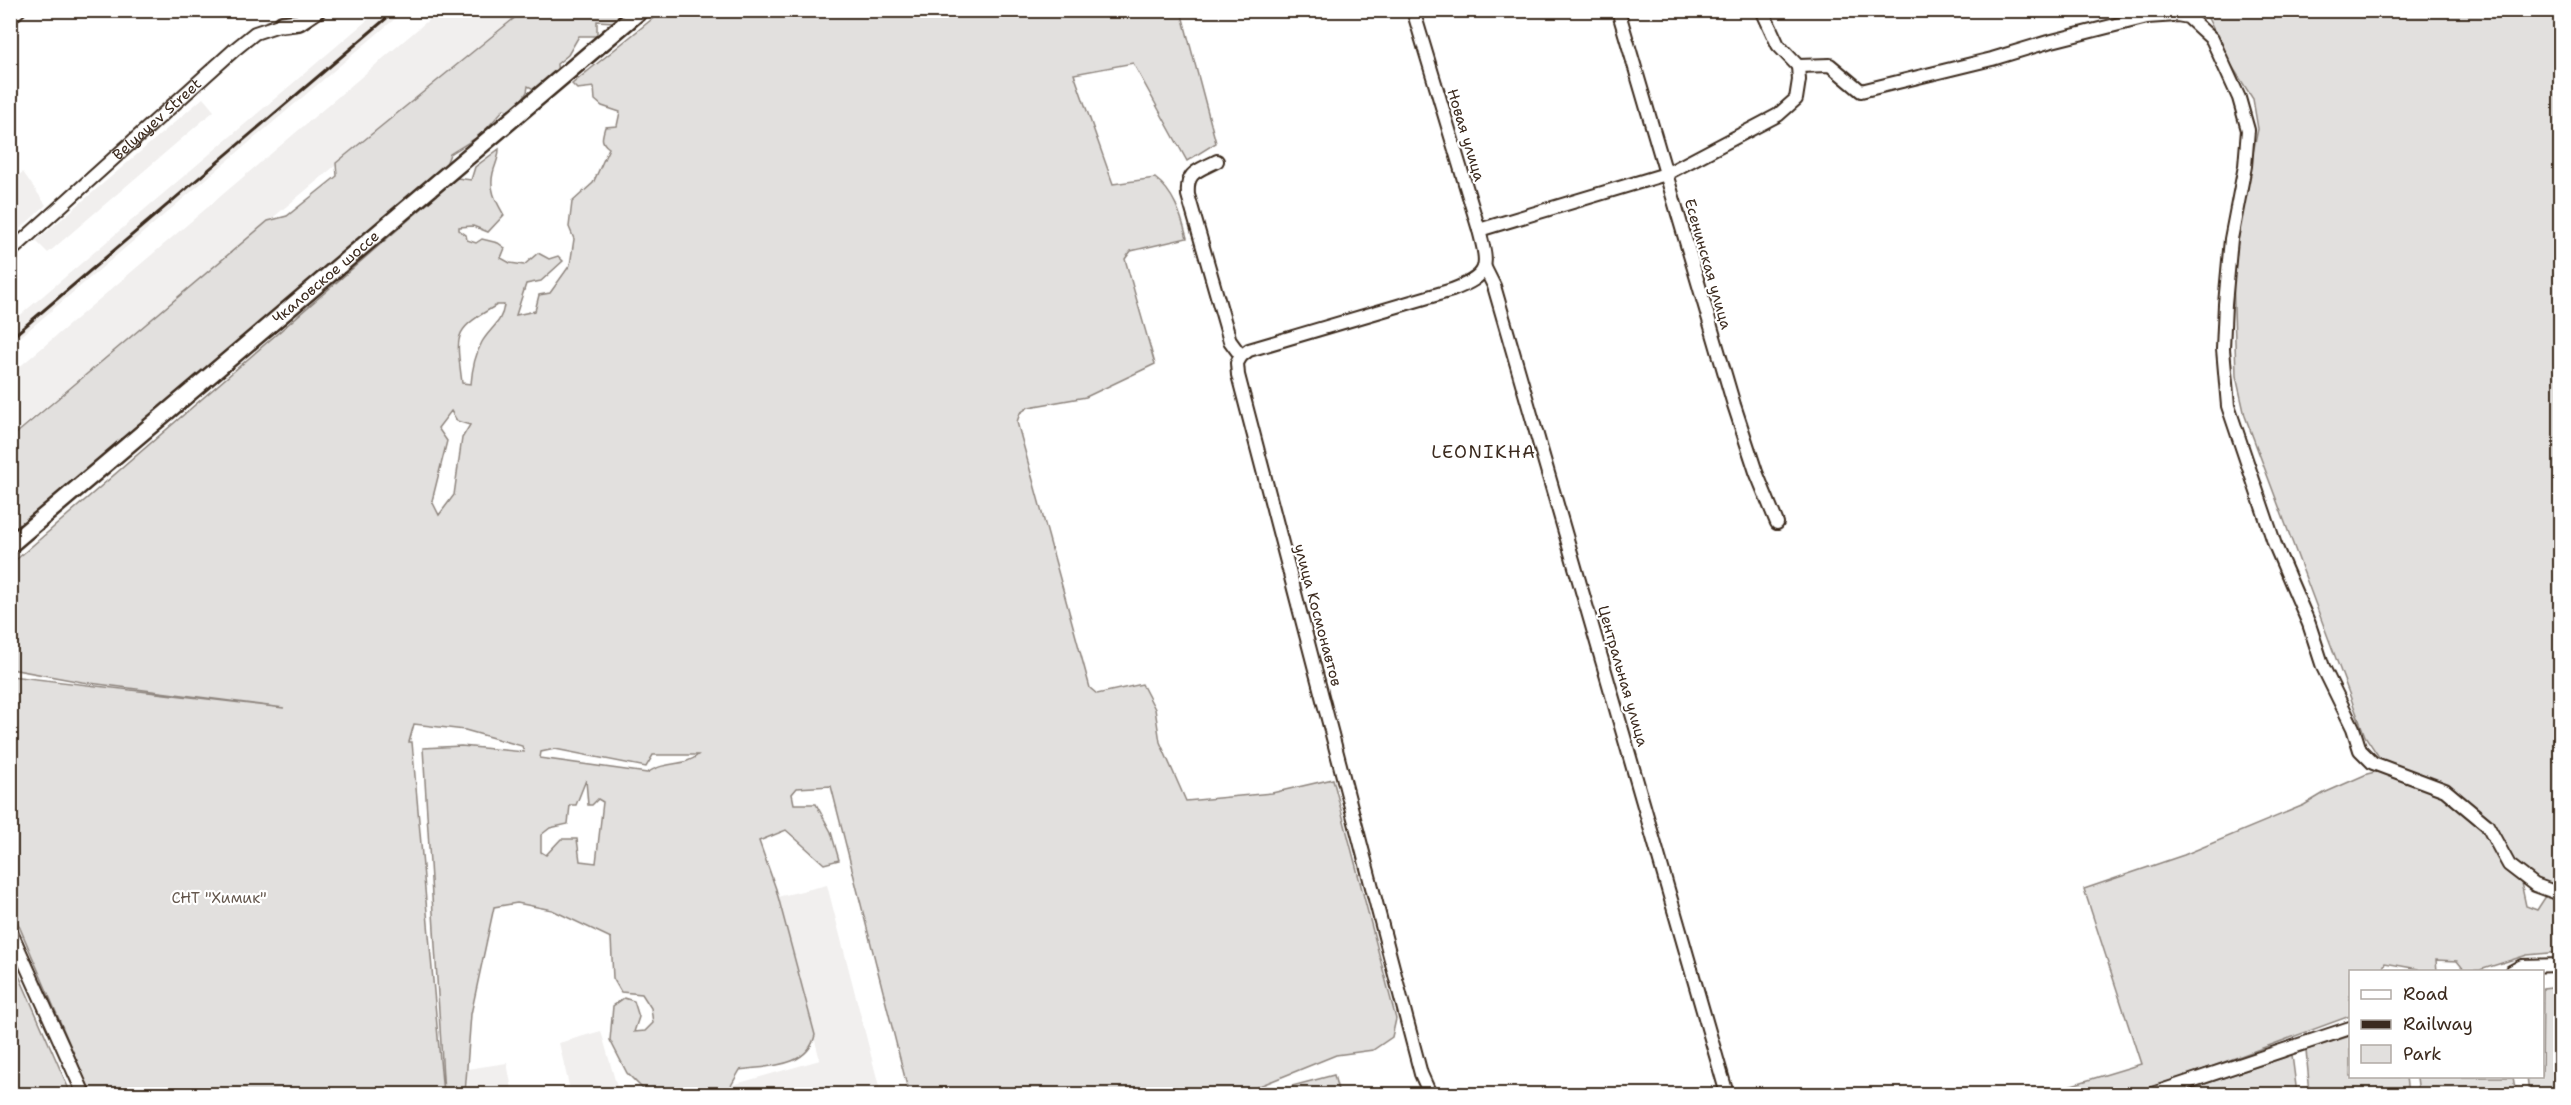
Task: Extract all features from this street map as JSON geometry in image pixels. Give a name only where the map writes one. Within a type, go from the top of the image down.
[{"type":"street","points":[[10,18],[19,10]]},
{"type":"street","name":"Belyayev Street","points":[[10,252],[255,33],[282,24],[299,22],[317,10]]},
{"type":"street","name":"Чкаловское шоссе","points":[[10,545],[641,10]]},
{"type":"street","name":"Новая улица","points":[[1413,10],[1479,230],[1486,258],[1485,268]]},
{"type":"street","name":"Есенинская улица","points":[[1618,10],[1734,405],[1756,472],[1777,523]]},
{"type":"street","points":[[1479,230],[1666,174],[1778,115],[1796,99],[1799,80],[1798,66],[1778,45],[1762,10]]},
{"type":"street","points":[[1798,66],[1830,65],[1861,91],[1992,59],[2147,17],[2177,15],[2188,17],[2212,39],[2239,98],[2248,130],[2245,166],[2231,239],[2225,304],[2223,349],[2228,406],[2275,545],[2309,624],[2323,667],[2353,728],[2360,750],[2373,763],[2445,790],[2487,825],[2510,865],[2535,885],[2560,894]]},
{"type":"street","name":"улица Космонавтов","points":[[1217,161],[1192,174],[1187,183],[1188,195],[1230,341],[1241,356],[1238,363],[1238,375],[1421,1074],[1430,1095]]},
{"type":"street","points":[[1241,356],[1250,350],[1452,290],[1474,281],[1485,268]]},
{"type":"street","name":"Центральная улица","points":[[1485,268],[1494,286],[1727,1095]]},
{"type":"street","points":[[10,930],[84,1095]]},
{"type":"street","points":[[2515,970],[2522,966],[2560,965]]},
{"type":"street","points":[[2152,1095],[2349,1028]]},
{"type":"shaded area","points":[[378,11],[404,11],[11,345],[11,323]]},
{"type":"shaded area","points":[[439,11],[521,11],[11,436],[10,375]]},
{"type":"shaded area","points":[[203,98],[214,111],[48,253],[36,241]]},
{"type":"shaded area","points":[[23,172],[46,205],[11,237],[11,181]]},
{"type":"shaded area","points":[[827,885],[881,1094],[700,1094],[820,1060],[777,897]]},
{"type":"shaded area","points":[[601,1031],[619,1094],[571,1094],[559,1043]]},
{"type":"shaded area","points":[[507,1063],[513,1094],[468,1094],[467,1069]]},
{"type":"green space","points":[[2204,10],[2560,11],[2560,887],[2532,879],[2509,859],[2446,787],[2381,760],[2365,736],[2245,416],[2236,376],[2233,273],[2258,129],[2253,99],[2230,63]]},
{"type":"green space","points":[[523,11],[621,11],[614,22],[597,21],[597,36],[579,36],[568,55],[557,64],[558,75],[538,91],[528,86],[527,92],[514,112],[504,109],[481,135],[450,154],[443,172],[11,539],[11,438],[268,221],[287,216],[337,176],[336,163]]},
{"type":"green space","name":"СНТ \"Химик\"","points":[[662,11],[1181,11],[1216,143],[1187,161],[1133,63],[1074,74],[1113,184],[1155,178],[1172,197],[1185,229],[1187,238],[1131,251],[1125,259],[1155,364],[1086,397],[1029,407],[1020,413],[1017,422],[1090,688],[1097,694],[1142,684],[1155,709],[1160,742],[1186,801],[1272,793],[1333,779],[1396,1019],[1392,1037],[1373,1050],[1336,1055],[1257,1087],[1259,1094],[909,1094],[831,786],[797,788],[792,794],[794,804],[816,804],[831,832],[839,860],[824,864],[786,830],[759,841],[776,889],[815,1035],[811,1046],[804,1054],[795,1060],[774,1066],[740,1070],[728,1091],[700,1094],[648,1094],[627,1073],[610,1040],[613,1006],[624,998],[634,1001],[639,1017],[634,1032],[645,1031],[653,1023],[651,1008],[642,994],[621,992],[613,978],[611,938],[552,910],[517,903],[494,907],[471,1014],[465,1094],[444,1094],[423,748],[461,746],[524,752],[522,746],[465,730],[414,724],[409,742],[412,742],[443,1094],[91,1094],[11,907],[11,676],[284,708],[82,682],[11,669],[10,565],[457,178],[471,180],[475,167],[499,149],[492,185],[496,200],[504,215],[488,232],[473,226],[459,227],[459,230],[466,235],[467,240],[476,243],[482,239],[498,243],[505,248],[501,258],[510,263],[524,265],[538,253],[549,259],[558,256],[563,261],[541,281],[526,284],[516,315],[535,311],[539,295],[550,293],[570,265],[574,239],[569,227],[572,202],[593,183],[609,148],[602,139],[605,127],[617,126],[620,112],[602,106],[595,100],[594,87],[577,89],[572,84]],"holes":[[[497,305],[504,305],[498,321],[480,347],[474,363],[471,384],[462,383],[460,335],[472,321]],[[451,411],[457,421],[470,425],[462,438],[454,495],[439,515],[432,501],[447,441],[438,428]],[[555,749],[646,767],[653,755],[698,755],[693,759],[653,769],[647,773],[540,758],[541,752]],[[586,780],[588,805],[592,805],[598,799],[603,802],[596,863],[580,861],[577,839],[561,839],[546,855],[541,852],[541,835],[550,828],[568,824],[570,805],[576,805]]]},
{"type":"green space","points":[[2383,770],[2404,781],[2424,784],[2445,792],[2486,828],[2520,878],[2526,906],[2537,910],[2546,896],[2560,898],[2560,952],[2527,955],[2480,970],[2464,970],[2457,961],[2436,960],[2437,970],[2418,970],[2385,963],[2382,970],[2349,970],[2349,1016],[2137,1094],[2042,1094],[2141,1064],[2084,889],[2184,855],[2304,805],[2324,793],[2367,774]]},
{"type":"green space","points":[[10,955],[71,1094],[11,1094]]},
{"type":"green space","points":[[2560,986],[2560,1094],[2529,1094],[2527,1078],[2544,1078],[2544,988]]},
{"type":"green space","points":[[2349,1036],[2349,1078],[2406,1078],[2408,1094],[2310,1094],[2306,1050]]},
{"type":"green space","points":[[2292,1055],[2297,1094],[2194,1094],[2193,1088]]},
{"type":"green space","points":[[1334,1075],[1339,1094],[1294,1094],[1292,1086]]},
{"type":"green space","points":[[2417,1078],[2513,1078],[2516,1094],[2419,1094]]},
{"type":"railway","points":[[10,339],[396,10]]},
{"type":"district","name":"LEONIKHA","points":[[1484,452]]}]
